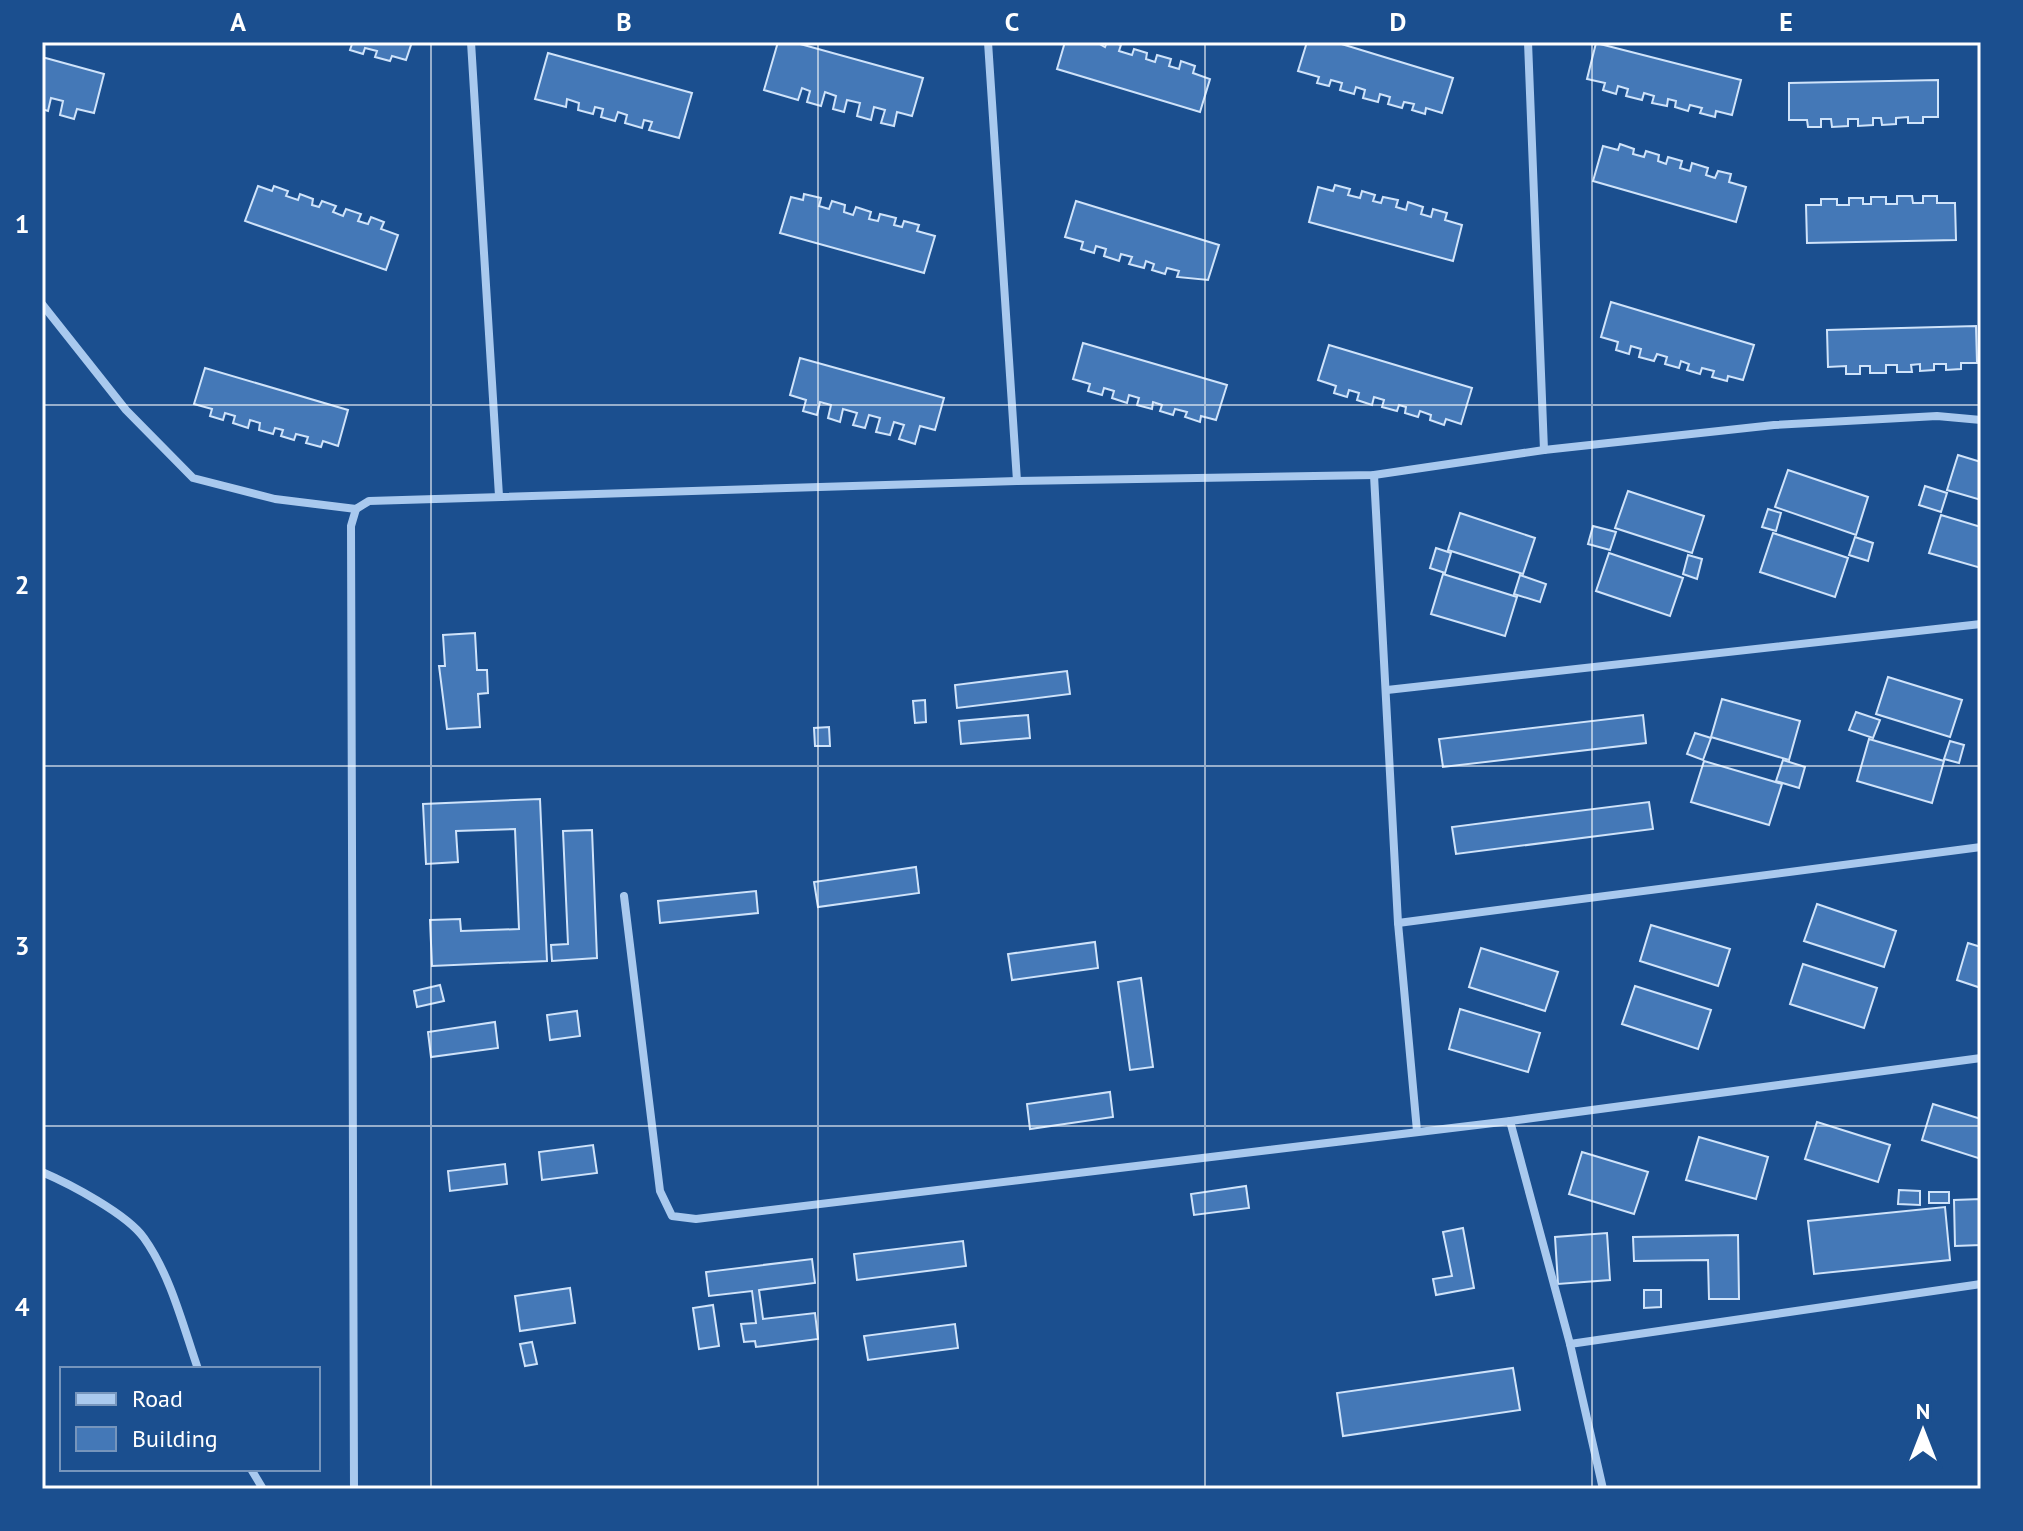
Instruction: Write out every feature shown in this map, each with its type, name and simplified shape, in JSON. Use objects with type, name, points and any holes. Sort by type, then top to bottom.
[{"type":"street","points":[[471,42],[499,496]]},
{"type":"street","points":[[988,42],[1017,481]]},
{"type":"street","points":[[1528,42],[1544,450]]},
{"type":"street","points":[[42,304],[126,410],[193,478],[275,499],[356,509],[369,501],[499,496],[1017,481],[1374,475],[1544,450],[1774,425],[1937,416],[1981,420]]},
{"type":"street","points":[[1374,475],[1398,923],[1417,1131]]},
{"type":"street","points":[[354,1489],[351,526],[356,509]]},
{"type":"street","points":[[1387,690],[1981,624]]},
{"type":"street","points":[[1398,923],[1981,847]]},
{"type":"street","points":[[624,896],[660,1191],[672,1216],[696,1219],[1510,1121],[1981,1058]]},
{"type":"street","points":[[1510,1121],[1570,1344],[1603,1489]]},
{"type":"street","points":[[42,1172],[79,1188],[143,1236],[166,1279],[197,1367]]},
{"type":"street","points":[[1570,1344],[1981,1284]]},
{"type":"street","points":[[252,1471],[263,1489]]},
{"type":"building","points":[[345,42],[412,42],[406,60],[392,56],[390,61],[375,57],[377,51],[365,48],[363,54],[350,50],[352,44]]},
{"type":"building","points":[[778,42],[793,42],[923,78],[912,116],[897,112],[894,126],[881,123],[885,110],[874,107],[871,120],[857,116],[860,103],[847,100],[844,112],[833,109],[836,96],[825,92],[821,106],[807,102],[810,91],[802,88],[798,100],[764,90]]},
{"type":"building","points":[[1065,42],[1096,42],[1105,47],[1107,42],[1112,42],[1121,45],[1119,51],[1132,55],[1134,49],[1147,53],[1146,59],[1155,62],[1157,55],[1171,59],[1169,66],[1179,69],[1181,61],[1195,66],[1193,73],[1210,79],[1200,112],[1057,69]]},
{"type":"building","points":[[1307,42],[1335,42],[1453,78],[1442,113],[1426,108],[1425,114],[1412,110],[1414,104],[1404,102],[1402,108],[1388,104],[1390,97],[1380,94],[1378,102],[1363,98],[1365,90],[1356,87],[1354,94],[1340,90],[1342,83],[1331,80],[1329,86],[1317,83],[1319,77],[1298,71]]},
{"type":"building","points":[[1596,43],[1741,80],[1732,115],[1716,111],[1715,117],[1700,113],[1702,108],[1690,105],[1688,111],[1675,107],[1676,101],[1668,99],[1667,106],[1652,103],[1654,96],[1644,93],[1642,100],[1626,96],[1628,89],[1618,86],[1616,94],[1603,90],[1605,83],[1587,79]]},
{"type":"building","points":[[548,53],[692,93],[679,138],[649,130],[652,122],[644,120],[642,128],[625,123],[627,115],[618,112],[615,121],[601,117],[603,109],[595,107],[593,114],[578,110],[579,103],[567,99],[566,107],[535,99]]},
{"type":"building","points":[[42,57],[104,74],[94,113],[77,109],[74,119],[60,115],[63,101],[51,98],[48,111],[42,109]]},
{"type":"building","points":[[1938,80],[1938,117],[1923,117],[1923,123],[1908,123],[1908,117],[1896,118],[1896,124],[1882,125],[1881,118],[1873,118],[1873,125],[1858,126],[1858,119],[1848,119],[1848,126],[1832,127],[1831,119],[1821,119],[1821,127],[1808,127],[1807,120],[1789,120],[1789,83]]},
{"type":"building","points":[[1620,144],[1634,149],[1633,154],[1644,157],[1646,151],[1659,155],[1658,161],[1666,164],[1668,157],[1682,161],[1680,168],[1690,171],[1692,163],[1708,168],[1706,175],[1715,178],[1718,171],[1731,174],[1729,182],[1746,187],[1736,222],[1593,181],[1603,146],[1618,150]]},
{"type":"building","points":[[1335,185],[1350,189],[1348,195],[1360,198],[1362,191],[1375,195],[1373,201],[1381,203],[1383,197],[1398,200],[1396,207],[1406,210],[1408,202],[1423,207],[1421,214],[1431,217],[1433,209],[1447,213],[1445,220],[1462,225],[1453,261],[1309,222],[1318,187],[1333,191]]},
{"type":"building","points":[[258,186],[272,191],[274,186],[288,191],[286,196],[298,200],[300,194],[313,199],[312,205],[319,207],[322,201],[336,206],[333,212],[343,216],[346,209],[361,214],[358,221],[368,224],[371,217],[384,222],[381,229],[398,235],[386,270],[245,221]]},
{"type":"building","points":[[804,194],[821,198],[819,206],[829,209],[832,201],[845,205],[844,212],[853,215],[856,207],[871,212],[869,219],[878,221],[880,214],[896,218],[894,225],[902,227],[904,221],[919,225],[917,231],[935,236],[924,273],[780,233],[791,197],[803,200]]},
{"type":"building","points":[[1897,196],[1912,196],[1913,203],[1923,203],[1923,196],[1937,196],[1937,203],[1955,203],[1956,240],[1807,243],[1806,205],[1821,205],[1821,199],[1837,199],[1837,205],[1849,205],[1849,198],[1863,198],[1863,204],[1871,204],[1871,197],[1886,197],[1886,204],[1897,204]]},
{"type":"building","points":[[1076,201],[1219,245],[1208,280],[1177,277],[1179,271],[1167,268],[1165,274],[1152,270],[1154,264],[1146,261],[1144,268],[1129,264],[1132,257],[1121,254],[1119,261],[1104,256],[1106,249],[1096,246],[1094,253],[1081,249],[1083,242],[1065,237]]},
{"type":"building","points":[[1611,302],[1754,345],[1743,380],[1728,376],[1727,381],[1712,377],[1714,371],[1702,368],[1700,374],[1687,370],[1689,364],[1681,361],[1679,368],[1665,364],[1667,357],[1657,354],[1654,361],[1639,357],[1641,349],[1631,346],[1629,354],[1616,350],[1618,342],[1601,337]]},
{"type":"building","points":[[1976,326],[1977,363],[1961,363],[1961,369],[1946,370],[1946,364],[1934,364],[1934,370],[1920,371],[1920,364],[1911,365],[1912,372],[1897,372],[1897,365],[1886,365],[1886,373],[1870,373],[1870,366],[1860,366],[1860,374],[1846,374],[1846,366],[1828,367],[1827,330]]},
{"type":"building","points":[[1083,343],[1227,385],[1216,420],[1201,416],[1200,422],[1185,417],[1187,412],[1175,409],[1173,415],[1160,411],[1162,405],[1153,402],[1152,409],[1137,405],[1139,398],[1129,395],[1127,403],[1112,398],[1114,391],[1104,388],[1102,395],[1088,391],[1090,384],[1073,379]]},
{"type":"building","points":[[1329,345],[1472,388],[1461,424],[1446,419],[1444,425],[1430,420],[1431,415],[1420,411],[1418,417],[1405,413],[1406,407],[1399,405],[1397,411],[1382,407],[1384,400],[1374,397],[1372,405],[1357,400],[1359,393],[1349,390],[1347,397],[1334,393],[1336,386],[1318,380]]},
{"type":"building","points":[[800,358],[944,398],[935,430],[920,426],[915,444],[899,439],[904,425],[894,422],[890,435],[876,432],[880,418],[869,415],[865,428],[853,425],[857,413],[843,409],[840,422],[828,418],[831,405],[820,402],[817,415],[803,411],[806,400],[790,395]]},
{"type":"building","points":[[205,368],[348,410],[338,446],[323,441],[321,447],[306,443],[308,437],[296,434],[294,440],[281,436],[283,430],[275,428],[273,434],[259,430],[260,423],[250,420],[248,428],[233,423],[235,416],[225,413],[223,420],[210,416],[212,409],[194,404]]},
{"type":"building","points":[[1958,455],[1981,462],[1981,500],[1947,490]]},
{"type":"building","points":[[1788,470],[1868,497],[1856,535],[1775,507]]},
{"type":"building","points":[[1925,486],[1947,493],[1941,512],[1919,505]]},
{"type":"building","points":[[1628,491],[1704,516],[1692,553],[1615,528]]},
{"type":"building","points":[[1768,509],[1781,513],[1776,531],[1762,527]]},
{"type":"building","points":[[1460,513],[1535,538],[1523,574],[1448,550]]},
{"type":"building","points":[[1941,515],[1981,527],[1981,568],[1929,553]]},
{"type":"building","points":[[1593,526],[1616,532],[1610,550],[1588,544]]},
{"type":"building","points":[[1773,533],[1848,558],[1835,597],[1760,572]]},
{"type":"building","points":[[1855,537],[1873,543],[1868,561],[1849,555]]},
{"type":"building","points":[[1436,548],[1451,553],[1445,573],[1430,568]]},
{"type":"building","points":[[1609,553],[1683,578],[1670,616],[1596,591]]},
{"type":"building","points":[[1688,555],[1702,559],[1697,579],[1683,574]]},
{"type":"building","points":[[1443,574],[1517,597],[1505,636],[1431,614]]},
{"type":"building","points":[[1520,575],[1546,584],[1540,602],[1514,594]]},
{"type":"building","points":[[475,633],[477,670],[487,670],[488,693],[478,694],[480,727],[447,729],[439,666],[445,666],[443,635]]},
{"type":"building","points":[[1067,671],[1070,694],[957,708],[955,685]]},
{"type":"building","points":[[1888,677],[1962,700],[1950,737],[1876,714]]},
{"type":"building","points":[[1722,699],[1800,721],[1789,760],[1711,737]]},
{"type":"building","points":[[925,700],[926,722],[915,723],[913,701]]},
{"type":"building","points":[[1856,712],[1880,720],[1873,738],[1849,730]]},
{"type":"building","points":[[1028,715],[1030,738],[961,744],[959,721]]},
{"type":"building","points":[[1643,715],[1646,743],[1443,767],[1439,739]]},
{"type":"building","points":[[829,727],[830,746],[815,746],[814,728]]},
{"type":"building","points":[[1695,733],[1711,738],[1703,760],[1687,754]]},
{"type":"building","points":[[1869,739],[1944,761],[1932,803],[1857,781]]},
{"type":"building","points":[[1950,741],[1964,745],[1959,763],[1944,759]]},
{"type":"building","points":[[1783,760],[1805,767],[1799,788],[1776,781]]},
{"type":"building","points":[[1704,761],[1782,784],[1769,825],[1691,802]]},
{"type":"building","points":[[540,799],[547,961],[432,966],[430,920],[460,919],[461,931],[519,929],[515,829],[456,831],[458,862],[426,864],[423,804]]},
{"type":"building","points":[[1649,802],[1653,829],[1456,854],[1452,827]]},
{"type":"building","points":[[592,830],[597,958],[552,961],[551,945],[568,944],[563,831]]},
{"type":"building","points":[[916,867],[919,893],[818,907],[814,882]]},
{"type":"building","points":[[756,891],[758,913],[660,923],[658,901]]},
{"type":"building","points":[[1817,904],[1896,931],[1884,967],[1804,941]]},
{"type":"building","points":[[1651,925],[1730,949],[1718,986],[1640,961]]},
{"type":"building","points":[[1095,942],[1098,968],[1012,980],[1008,954]]},
{"type":"building","points":[[1968,943],[1981,947],[1981,988],[1957,980]]},
{"type":"building","points":[[1481,948],[1558,972],[1545,1011],[1469,987]]},
{"type":"building","points":[[1803,964],[1877,988],[1864,1028],[1790,1004]]},
{"type":"building","points":[[1141,978],[1153,1067],[1130,1070],[1118,982]]},
{"type":"building","points":[[440,985],[444,1001],[417,1007],[414,991]]},
{"type":"building","points":[[1635,986],[1711,1010],[1698,1049],[1622,1024]]},
{"type":"building","points":[[1460,1009],[1540,1033],[1528,1072],[1449,1049]]},
{"type":"building","points":[[577,1011],[580,1036],[550,1040],[547,1015]]},
{"type":"building","points":[[495,1022],[498,1048],[431,1057],[428,1032]]},
{"type":"building","points":[[1110,1092],[1113,1117],[1030,1129],[1027,1104]]},
{"type":"building","points":[[1933,1104],[1981,1119],[1981,1159],[1922,1140]]},
{"type":"building","points":[[1817,1122],[1890,1145],[1878,1182],[1805,1159]]},
{"type":"building","points":[[1699,1137],[1768,1157],[1756,1199],[1686,1180]]},
{"type":"building","points":[[593,1145],[597,1173],[542,1180],[539,1152]]},
{"type":"building","points":[[1582,1152],[1648,1172],[1634,1214],[1569,1194]]},
{"type":"building","points":[[505,1164],[507,1184],[450,1191],[448,1171]]},
{"type":"building","points":[[1246,1186],[1249,1208],[1194,1215],[1191,1194]]},
{"type":"building","points":[[1899,1190],[1920,1191],[1920,1205],[1898,1204]]},
{"type":"building","points":[[1929,1192],[1949,1192],[1949,1203],[1929,1203]]},
{"type":"building","points":[[1981,1199],[1981,1245],[1955,1246],[1954,1200]]},
{"type":"building","points":[[1945,1207],[1950,1260],[1814,1274],[1808,1221]]},
{"type":"building","points":[[1463,1228],[1474,1288],[1436,1295],[1433,1279],[1452,1276],[1443,1232]]},
{"type":"building","points":[[1607,1233],[1610,1280],[1558,1284],[1555,1237]]},
{"type":"building","points":[[1738,1235],[1739,1299],[1709,1299],[1708,1260],[1634,1261],[1633,1237]]},
{"type":"building","points":[[963,1241],[966,1266],[857,1280],[854,1254]]},
{"type":"building","points":[[812,1259],[815,1283],[759,1290],[763,1319],[815,1313],[818,1339],[756,1347],[755,1341],[744,1342],[741,1324],[756,1323],[752,1291],[709,1296],[706,1272]]},
{"type":"building","points":[[570,1288],[575,1323],[520,1331],[515,1296]]},
{"type":"building","points":[[1644,1290],[1661,1290],[1661,1307],[1644,1308]]},
{"type":"building","points":[[713,1305],[719,1346],[699,1349],[693,1308]]},
{"type":"building","points":[[955,1324],[958,1348],[868,1360],[864,1336]]},
{"type":"building","points":[[532,1342],[537,1364],[525,1366],[520,1344]]},
{"type":"building","points":[[1513,1368],[1520,1410],[1343,1436],[1337,1393]]}]
